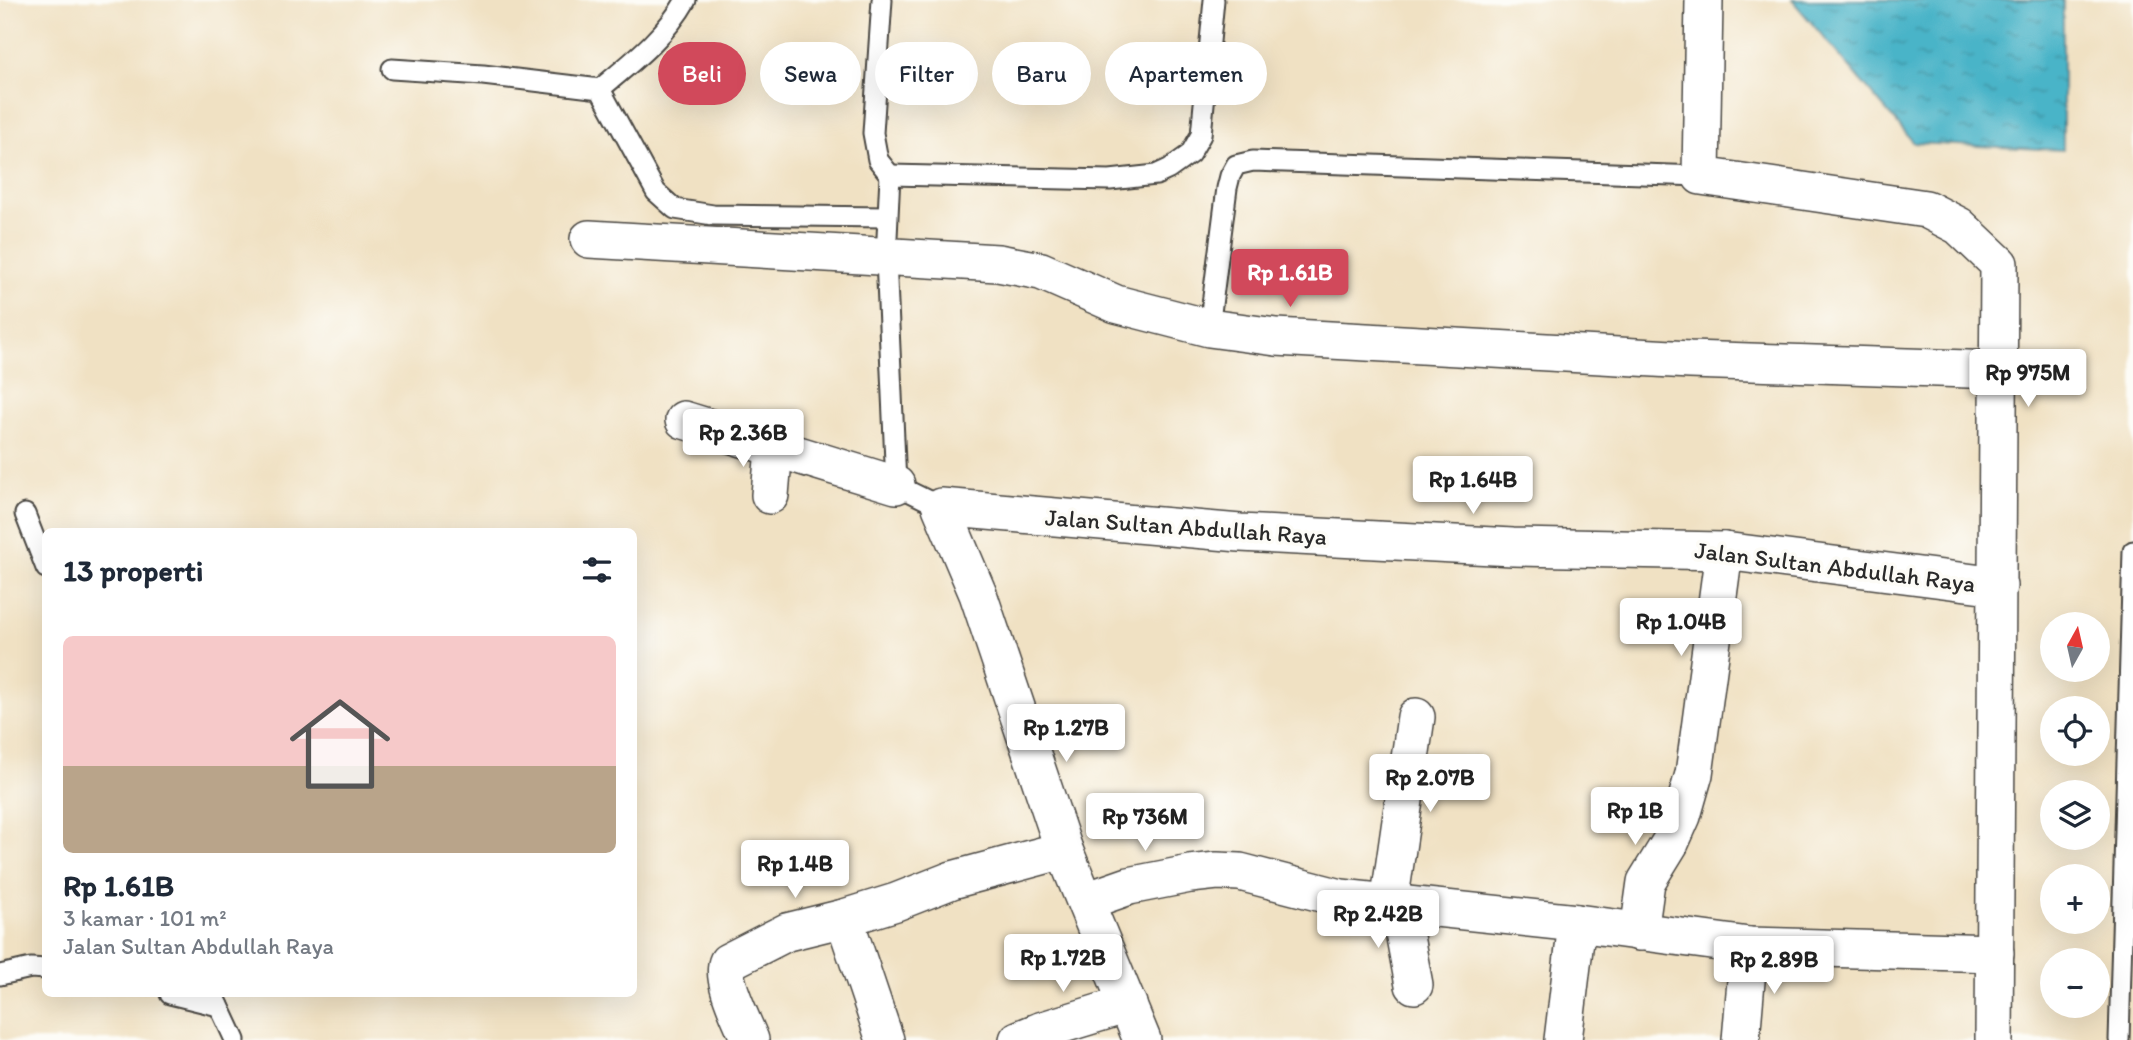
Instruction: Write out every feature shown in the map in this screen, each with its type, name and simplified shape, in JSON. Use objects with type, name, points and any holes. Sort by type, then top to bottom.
[{"type":"street","points":[[1704,0],[1701,176],[1926,209],[1959,226],[1999,264],[1994,1040]]},
{"type":"street","points":[[589,239],[998,263],[1041,271],[1116,304],[1209,328],[1276,337],[1663,359],[1999,370]]},
{"type":"street","points":[[684,420],[896,485]]},
{"type":"street","points":[[770,495],[774,448]]},
{"type":"street","points":[[941,507],[978,594],[1064,850],[1142,1040]]},
{"type":"street","name":"Jalan Sultan Abdullah Raya","points":[[941,507],[1240,533],[1513,547],[1724,551],[1998,586]]},
{"type":"street","points":[[1639,932],[1646,882],[1670,843],[1682,816],[1694,774],[1724,551]]},
{"type":"street","points":[[1414,985],[1394,904],[1416,717]]},
{"type":"street","points":[[750,1040],[727,980],[725,968],[728,962],[787,932],[896,902],[952,880],[1064,850]]},
{"type":"street","points":[[1086,901],[1129,886],[1190,874],[1240,872],[1341,898],[1577,923],[1749,946],[1995,953]]},
{"type":"street","points":[[844,918],[885,1040]]},
{"type":"street","points":[[1563,1040],[1577,923]]},
{"type":"street","points":[[1741,1040],[1749,946]]},
{"type":"street","points":[[1018,1040],[1128,1004]]},
{"type":"lane","points":[[392,69],[483,75],[600,89],[643,53],[675,19],[686,0]]},
{"type":"lane","points":[[883,0],[873,133],[878,160],[890,174],[886,258],[896,485],[941,507]]},
{"type":"lane","points":[[890,174],[1110,180],[1156,174],[1169,169],[1190,154],[1201,135],[1214,0]]},
{"type":"lane","points":[[600,89],[656,192],[675,209],[713,215],[887,217]]},
{"type":"lane","points":[[1209,328],[1227,188],[1236,165],[1253,161],[1701,176]]},
{"type":"lane","points":[[25,514],[42,558]]},
{"type":"lane","points":[[2119,1040],[2133,551]]},
{"type":"lane","points":[[0,975],[31,968],[42,969]]},
{"type":"lane","points":[[193,997],[216,1000],[235,1040]]},
{"type":"water","points":[[1792,0],[2063,0],[2063,150],[1914,143]]}]
